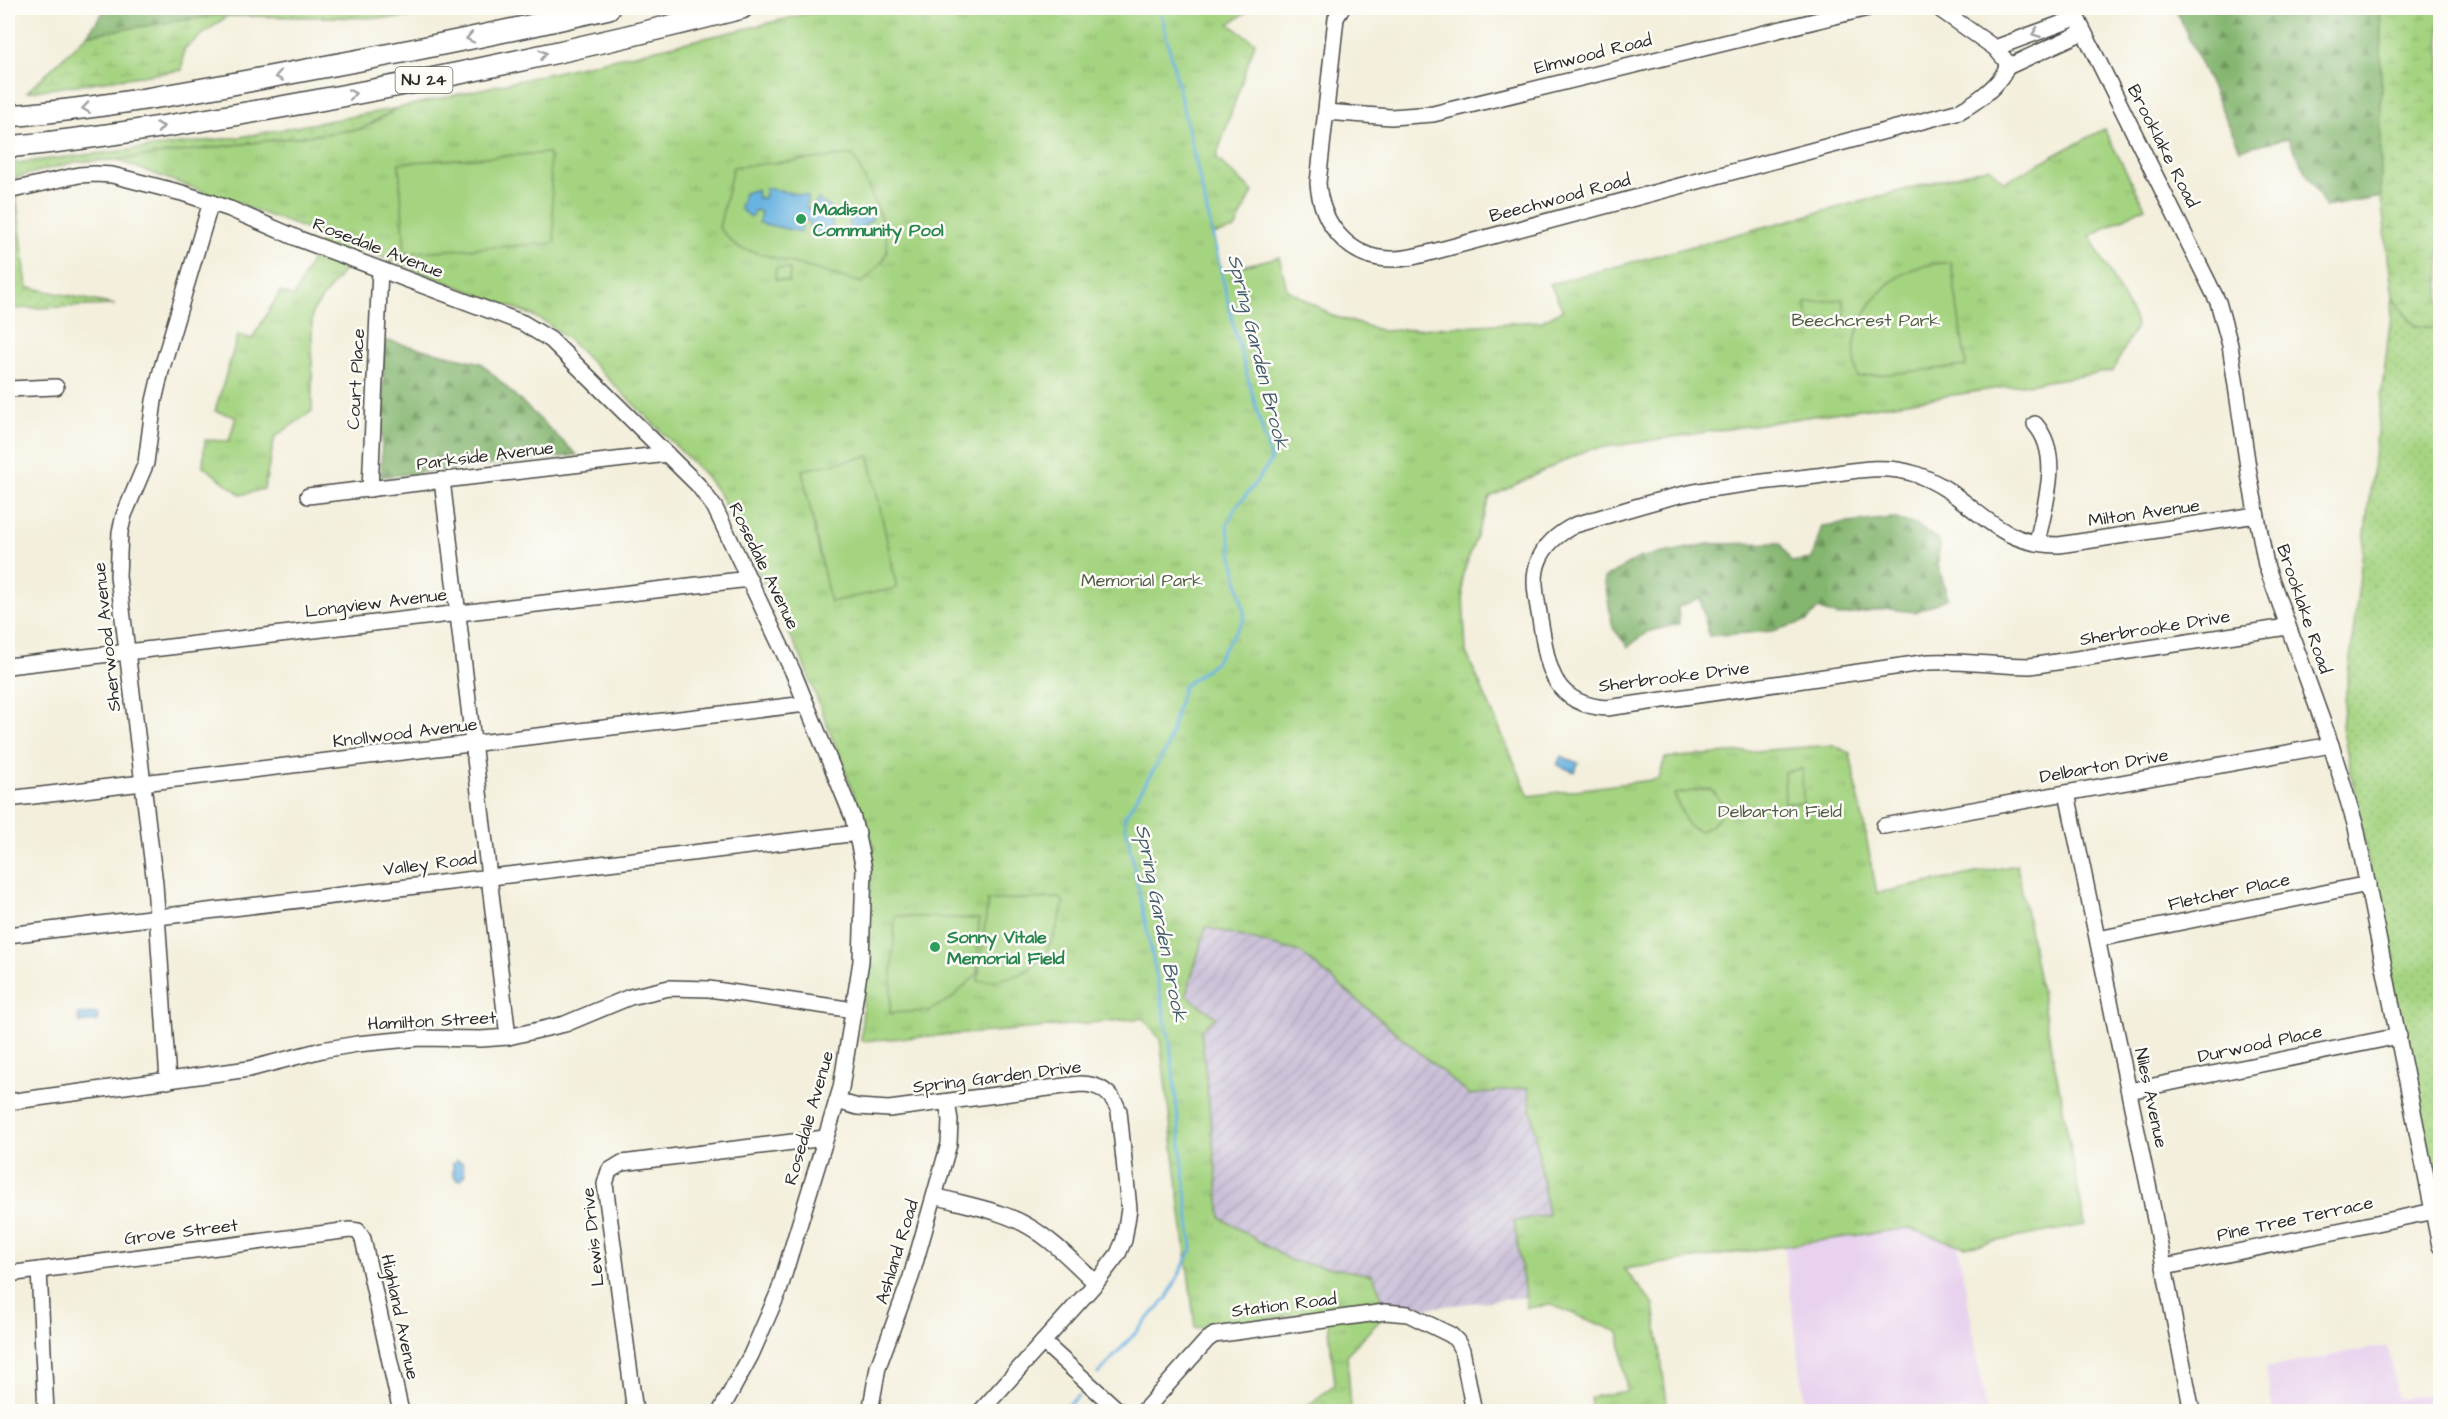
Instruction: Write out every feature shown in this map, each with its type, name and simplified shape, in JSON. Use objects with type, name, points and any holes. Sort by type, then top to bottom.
[{"type":"highway","name":"NJ 24","points":[[8,116],[98,106],[223,86],[462,40],[609,8]]},
{"type":"highway","name":"NJ 24","points":[[8,147],[102,136],[354,94],[491,66],[742,8]]},
{"type":"street","name":"Beechwood Road","points":[[1342,8],[1336,18],[1318,183],[1319,196],[1327,221],[1342,240],[1375,258],[1401,259],[1960,111],[1981,98],[1998,81],[2007,67],[2077,19]]},
{"type":"street","name":"Elmwood Road","points":[[1326,112],[1391,117],[1433,114],[1868,8]]},
{"type":"street","points":[[1938,8],[1995,48],[2004,57],[2007,67]]},
{"type":"street","points":[[1995,48],[2077,19]]},
{"type":"street","name":"Brooklake Road","points":[[2077,19],[2218,302],[2230,345],[2266,565],[2331,745],[2348,799],[2368,884],[2440,1246]]},
{"type":"street","name":"Rosedale Avenue","points":[[8,191],[79,175],[112,175],[211,202],[537,330],[551,340],[667,454],[698,485],[715,508],[806,704],[858,832],[864,869],[863,938],[846,1064],[837,1101],[779,1291],[759,1338],[720,1412]]},
{"type":"street","name":"Sherwood Avenue","points":[[168,1081],[158,915],[118,576],[120,532],[124,515],[146,463],[154,401],[161,371],[211,202]]},
{"type":"street","name":"Court Place","points":[[370,489],[380,270]]},
{"type":"street","points":[[8,389],[56,387]]},
{"type":"street","points":[[2035,424],[2046,441],[2050,467],[2037,543]]},
{"type":"street","name":"Parkside Avenue","points":[[308,496],[667,454]]},
{"type":"street","name":"Sherbrooke Drive","points":[[2037,543],[2013,537],[2001,531],[1952,492],[1928,478],[1904,471],[1878,468],[1691,492],[1575,525],[1545,548],[1535,573],[1534,586],[1547,660],[1556,682],[1573,699],[1593,708],[1929,663],[1955,661],[2030,666],[2287,627]]},
{"type":"street","points":[[442,480],[508,1037]]},
{"type":"street","name":"Milton Avenue","points":[[2037,543],[2059,545],[2256,515]]},
{"type":"street","name":"Longview Avenue","points":[[8,666],[749,579]]},
{"type":"street","name":"Knollwood Avenue","points":[[8,800],[806,704]]},
{"type":"street","name":"Delbarton Drive","points":[[1884,826],[2331,745]]},
{"type":"street","name":"Niles Avenue","points":[[2067,793],[2165,1267],[2192,1412]]},
{"type":"street","name":"Valley Road","points":[[8,935],[158,915],[858,832]]},
{"type":"street","name":"Fletcher Place","points":[[2098,939],[2368,884]]},
{"type":"street","name":"Hamilton Street","points":[[8,1102],[249,1069],[322,1050],[388,1040],[508,1037],[565,1024],[630,997],[669,988],[710,989],[854,1010]]},
{"type":"street","name":"Durwood Place","points":[[2129,1091],[2399,1035]]},
{"type":"street","name":"Spring Garden Drive","points":[[837,1101],[858,1107],[889,1109],[1080,1084],[1096,1086],[1111,1096],[1119,1111],[1128,1217],[1124,1240],[1118,1254],[1096,1283],[980,1412]]},
{"type":"street","name":"Ashland Road","points":[[870,1412],[873,1384],[897,1319],[951,1133],[947,1102]]},
{"type":"street","name":"Lewis Drive","points":[[635,1412],[605,1184],[609,1171],[622,1163],[825,1138]]},
{"type":"street","points":[[934,1196],[1027,1225],[1096,1283]]},
{"type":"street","name":"Pine Tree Terrace","points":[[2165,1267],[2434,1210]]},
{"type":"street","name":"Grove Street","points":[[8,1274],[350,1230],[359,1232]]},
{"type":"street","name":"Highland Avenue","points":[[359,1232],[363,1239],[401,1412]]},
{"type":"street","points":[[39,1270],[46,1412]]},
{"type":"street","name":"Station Road","points":[[1143,1412],[1207,1340],[1223,1332],[1385,1312],[1408,1314],[1451,1335],[1461,1347],[1474,1412]]},
{"type":"street","points":[[1043,1342],[1120,1412]]},
{"type":"shaded area","points":[[1205,926],[1300,952],[1470,1095],[1528,1086],[1548,1215],[1514,1221],[1526,1297],[1388,1312],[1372,1275],[1291,1261],[1221,1218],[1201,1029],[1186,996]]},
{"type":"shaded area","points":[[1908,1228],[1958,1245],[1987,1411],[1806,1411],[1784,1246]]},
{"type":"shaded area","points":[[2388,1345],[2398,1399],[2440,1392],[2440,1411],[2273,1411],[2266,1368]]},
{"type":"green space","points":[[106,8],[265,8],[87,35]]},
{"type":"green space","points":[[265,8],[446,8],[401,18],[227,16],[184,49],[182,70],[27,92],[87,35]]},
{"type":"green space","points":[[467,8],[514,8],[475,15]]},
{"type":"green space","name":"Memorial Park","points":[[828,8],[1253,8],[1229,24],[1255,42],[1216,158],[1253,192],[1235,229],[1213,235],[1221,271],[1279,257],[1287,289],[1333,316],[1383,331],[1542,321],[1563,310],[1550,284],[1990,167],[2004,182],[2104,129],[2145,207],[2090,236],[2137,324],[2113,371],[1587,450],[1490,497],[1462,577],[1466,652],[1529,796],[1659,779],[1665,758],[1833,745],[1850,753],[1877,893],[2017,865],[2085,1225],[1965,1247],[1908,1228],[1624,1269],[1654,1305],[1668,1411],[1592,1411],[1590,1397],[1627,1391],[1619,1332],[1551,1305],[1527,1308],[1514,1221],[1548,1215],[1528,1087],[1470,1095],[1300,952],[1206,927],[1186,995],[1216,1017],[1201,1030],[1221,1218],[1291,1261],[1373,1275],[1388,1312],[1347,1354],[1351,1409],[1354,1411],[1301,1411],[1335,1384],[1327,1312],[1195,1328],[1160,1039],[1143,1018],[861,1041],[871,869],[868,850],[875,849],[801,657],[719,494],[704,474],[570,341],[532,315],[360,249],[312,312],[312,411],[275,437],[264,489],[241,495],[203,466],[205,440],[229,441],[236,417],[215,411],[238,335],[252,339],[280,292],[294,297],[323,235],[116,160],[362,129],[398,108]]},
{"type":"green space","points":[[2175,8],[2381,8],[2381,197],[2325,207],[2288,138],[2240,149]]},
{"type":"green space","points":[[2381,8],[2440,8],[2440,329],[2414,325],[2393,298],[2381,197]]},
{"type":"green space","points":[[398,108],[362,129],[116,160],[75,162],[14,178],[27,287],[115,305],[8,309],[8,164],[240,137]]},
{"type":"green space","points":[[549,153],[555,243],[405,253],[399,163]]},
{"type":"green space","name":"Madison Community Pool","points":[[853,155],[876,205],[887,246],[884,259],[862,283],[737,247],[719,228],[733,167]]},
{"type":"green space","name":"Beechcrest Park","points":[[1951,262],[1966,366],[1857,377],[1855,341],[1864,316],[1879,294],[1888,284],[1911,270],[1926,265]]},
{"type":"green space","points":[[776,268],[790,269],[789,282],[775,279]]},
{"type":"green space","points":[[2393,298],[2414,325],[2440,329],[2440,1232],[2342,726]]},
{"type":"green space","points":[[1843,299],[1845,318],[1808,322],[1806,303]]},
{"type":"green space","points":[[384,340],[481,363],[577,455],[381,477]]},
{"type":"green space","points":[[869,456],[897,588],[830,602],[802,470]]},
{"type":"green space","points":[[1892,518],[1916,525],[1939,540],[1938,565],[1948,598],[1915,612],[1888,609],[1837,616],[1818,609],[1807,621],[1772,631],[1709,636],[1700,598],[1678,607],[1679,624],[1647,632],[1628,647],[1613,628],[1604,578],[1639,558],[1708,544],[1780,543],[1791,562],[1812,559],[1822,526]]},
{"type":"green space","points":[[1802,769],[1803,803],[1785,803],[1784,772]]},
{"type":"green space","points":[[1712,790],[1722,803],[1721,809],[1716,822],[1699,831],[1688,826],[1674,794]]},
{"type":"green space","points":[[1060,898],[1064,903],[1059,922],[1046,951],[1038,962],[1015,976],[978,981],[988,900]]},
{"type":"green space","name":"Sonny Vitale Memorial Field","points":[[895,916],[979,919],[977,974],[951,999],[928,1011],[890,1013]]},
{"type":"water","points":[[766,188],[808,196],[806,208],[812,209],[818,199],[836,212],[832,221],[833,230],[811,236],[809,221],[803,221],[801,232],[759,223],[761,212],[755,210],[751,217],[740,209],[744,193],[757,189],[758,198],[764,198]]},
{"type":"water","points":[[867,208],[874,213],[872,220],[864,225],[859,236],[851,236],[848,230],[852,213]]},
{"type":"water","points":[[1561,756],[1578,763],[1575,772],[1557,765]]},
{"type":"water","points":[[97,1013],[98,1021],[79,1023],[78,1014]]},
{"type":"water","points":[[457,1160],[462,1162],[465,1174],[461,1180],[456,1179],[453,1175],[453,1163]]},
{"type":"waterway","name":"Spring Garden Brook","points":[[1098,1374],[1167,1298],[1192,1249],[1170,1043],[1124,818],[1167,748],[1183,687],[1215,662],[1245,618],[1227,526],[1235,508],[1271,461],[1235,332],[1160,8]]},
{"type":"waterway","name":"Spring Garden Brook","points":[[1061,1412],[1078,1396]]},
{"type":"place","name":"Madison Community Pool","points":[[801,219]]},
{"type":"place","name":"Sonny Vitale Memorial Field","points":[[935,947]]},
{"type":"park label","name":"Delbarton Field","points":[[1780,811]]}]
